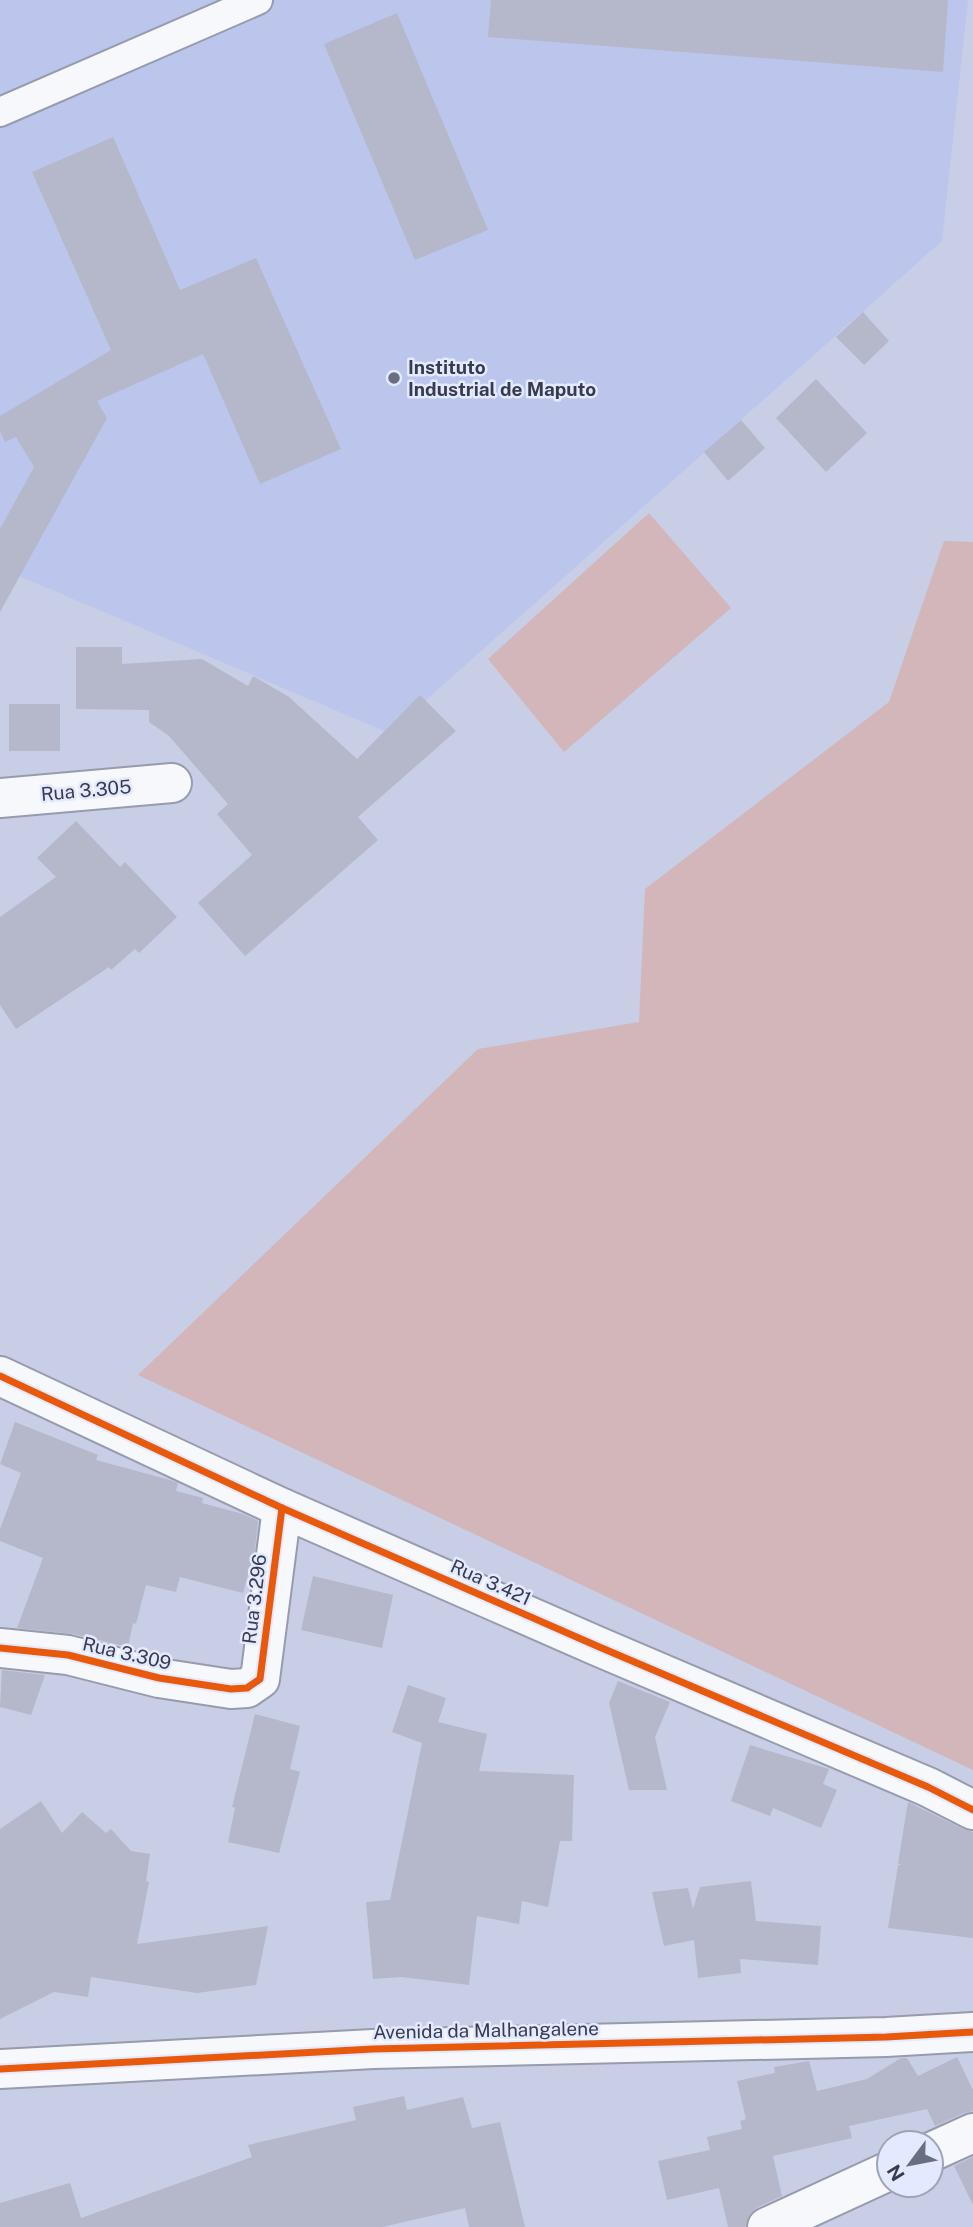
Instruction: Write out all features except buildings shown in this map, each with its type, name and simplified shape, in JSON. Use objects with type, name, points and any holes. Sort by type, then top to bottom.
[{"type":"street","name":"Rua 3.305","points":[[0,797],[172,783]]},
{"type":"street","name":"Rua 3.421","points":[[0,1376],[282,1508],[928,1787],[973,1810]]},
{"type":"street","name":"Rua 3.296","points":[[247,1688],[260,1679],[282,1508]]},
{"type":"street","name":"Rua 3.309","points":[[0,1648],[68,1655],[159,1678],[231,1689],[247,1688]]},
{"type":"street","name":"Avenida da Malhangalene","points":[[0,2068],[373,2049],[886,2037],[973,2032]]},
{"type":"street","points":[[945,2146],[973,2133]]},
{"type":"street","points":[[767,2227],[875,2177]]},
{"type":"lane","points":[[0,112],[258,0]]},
{"type":"shaded area","name":"Instituto Industrial de Maputo","points":[[0,0],[968,0],[942,241],[389,733],[0,568]]},
{"type":"shaded area","points":[[649,513],[731,608],[564,752],[488,659]]},
{"type":"shaded area","points":[[944,541],[973,542],[973,1770],[138,1375],[478,1049],[639,1022],[645,889],[889,702]]},
{"type":"cycle path","points":[[0,1376],[282,1508],[928,1787],[973,1810]]},
{"type":"cycle path","points":[[0,1648],[68,1655],[159,1678],[231,1689],[247,1688],[260,1679],[282,1508]]},
{"type":"cycle path","points":[[0,2069],[373,2049],[886,2037],[973,2032]]},
{"type":"place","name":"Instituto Industrial de Maputo","points":[[394,378]]}]
